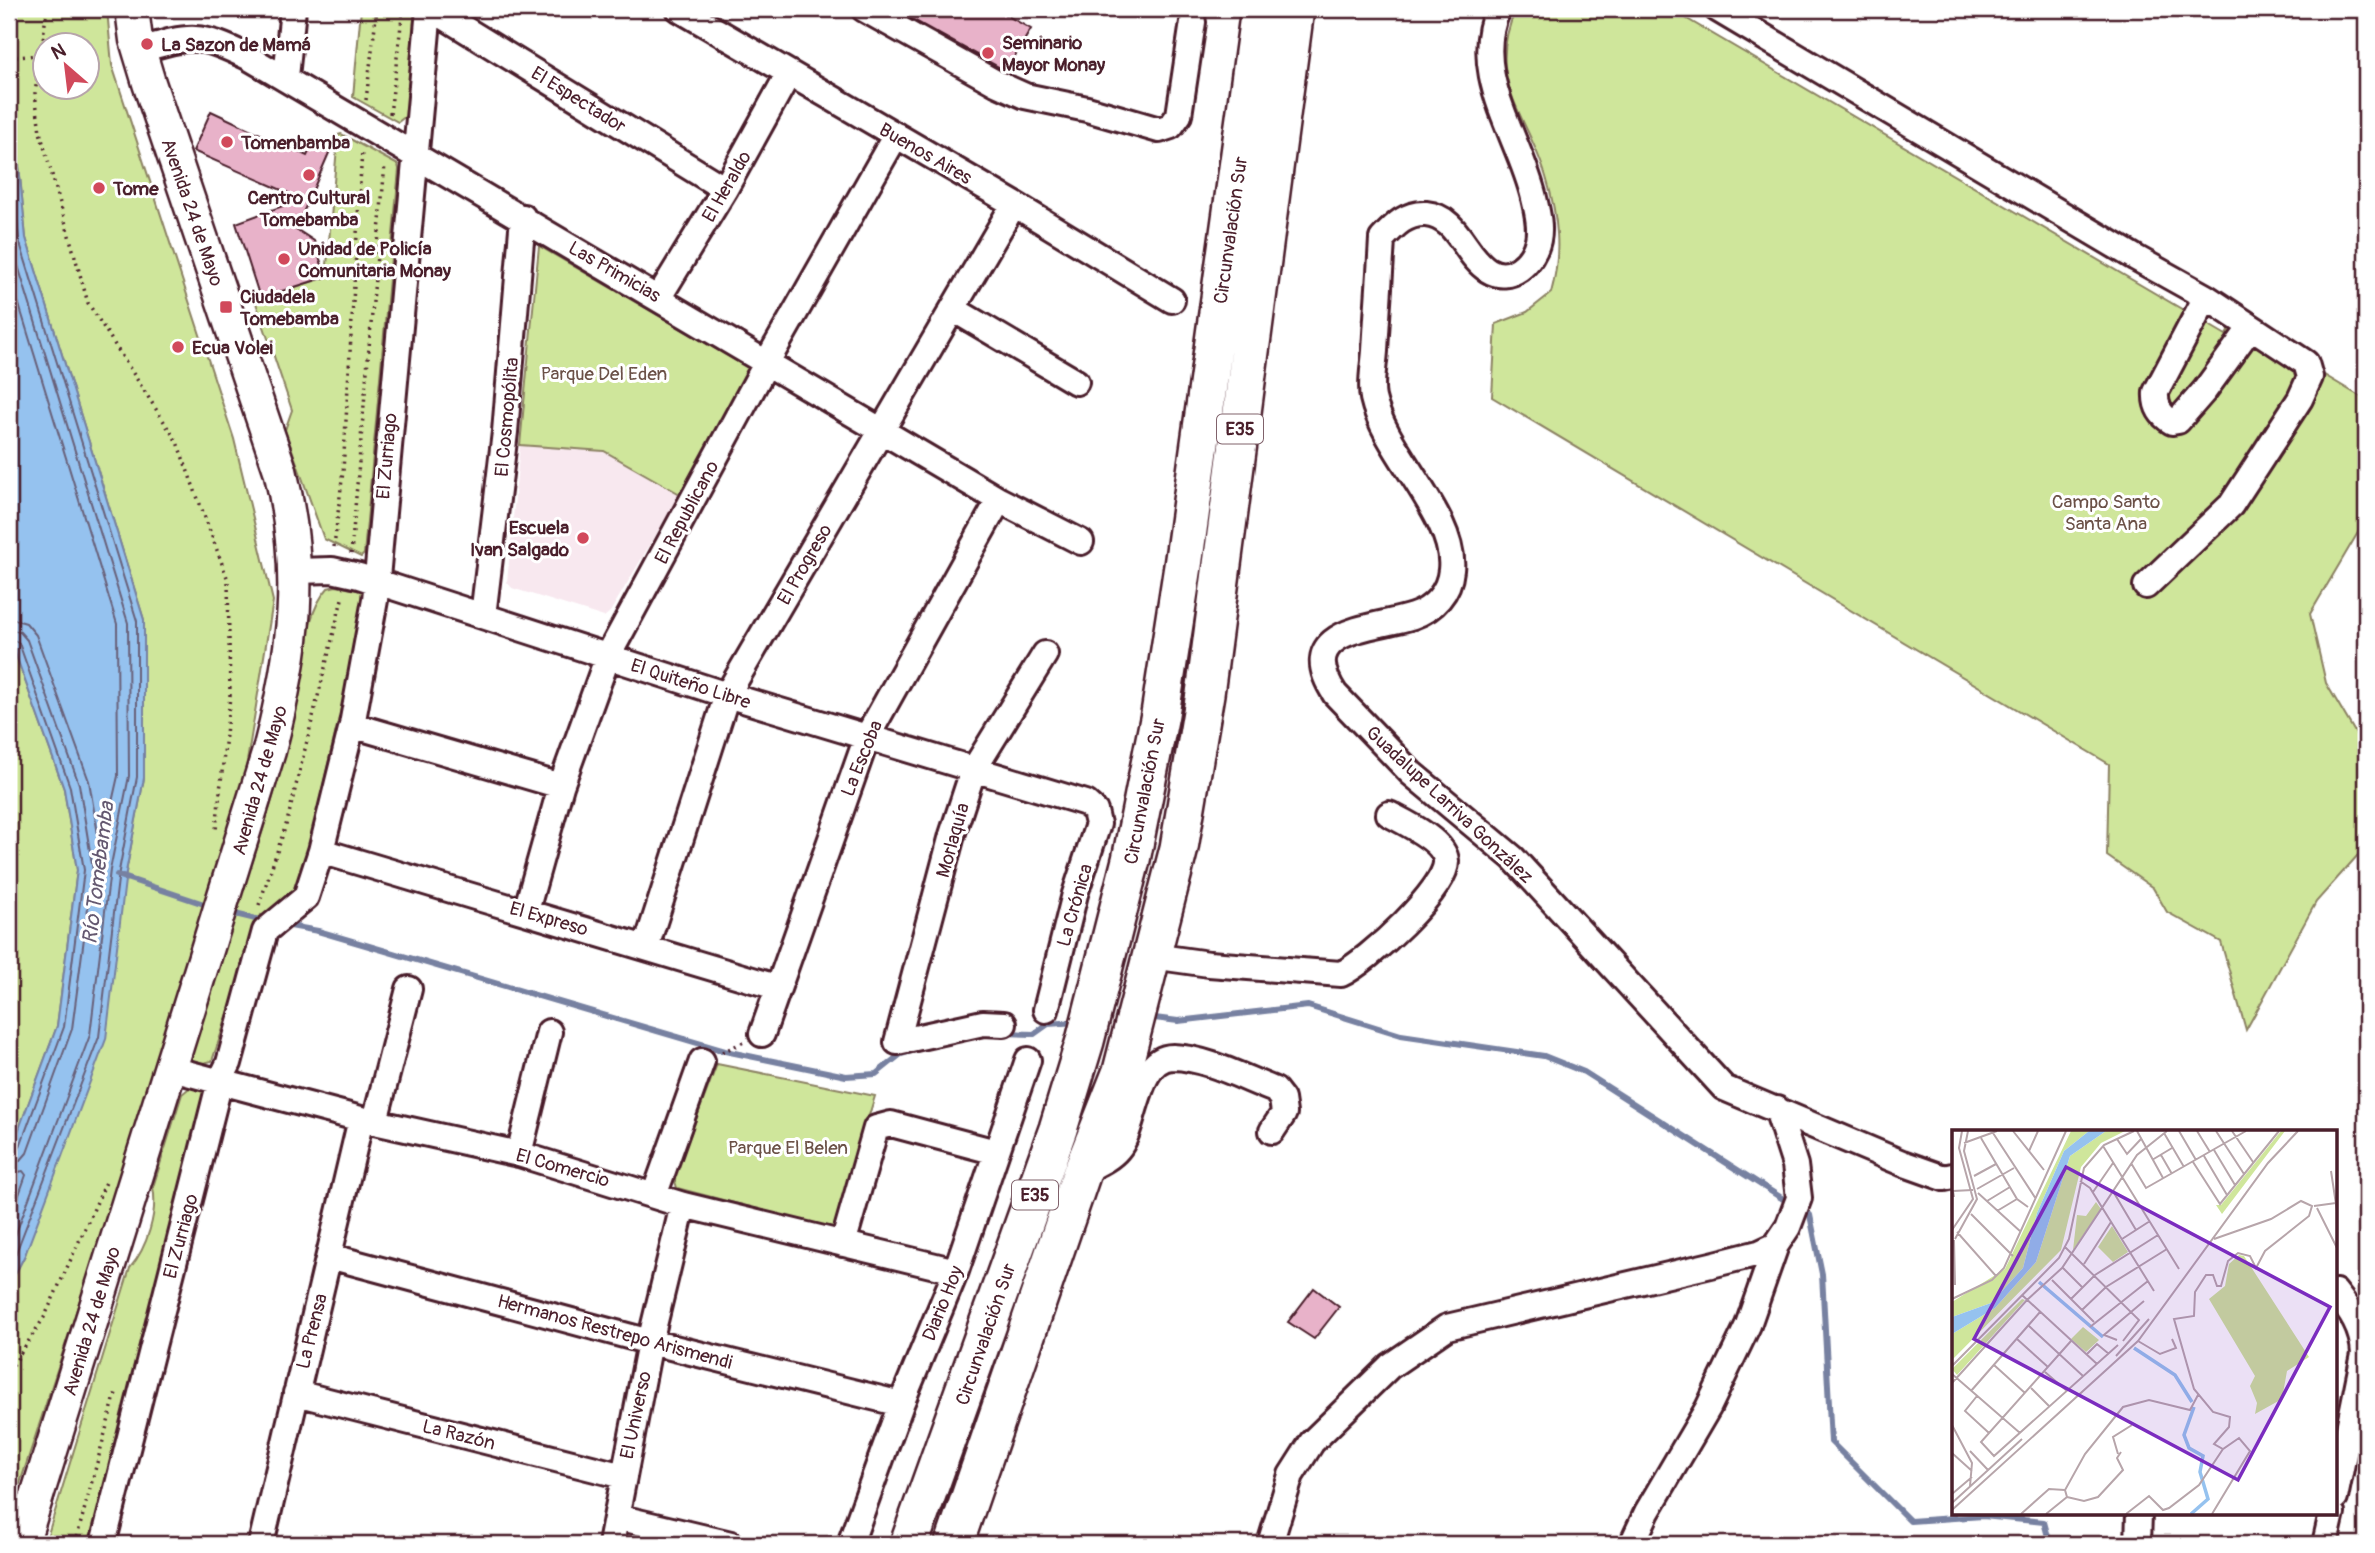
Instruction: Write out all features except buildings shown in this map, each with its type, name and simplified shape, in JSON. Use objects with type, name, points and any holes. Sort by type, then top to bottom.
[{"type":"highway","name":"Circunvalación Sur","points":[[909,1544],[1058,1129],[1084,1041],[1136,837],[1160,714],[1179,593],[1260,9]]},
{"type":"highway","name":"Circunvalación Sur","points":[[954,1544],[1082,1172],[1122,1071],[1179,848],[1205,694],[1296,9]]},
{"type":"main road","name":"Avenida 24 de Mayo","points":[[22,1544],[269,751],[289,668],[295,620],[296,571],[288,502],[281,470],[140,51],[132,9]]},
{"type":"street","points":[[286,76],[293,9]]},
{"type":"street","name":"El Zurriago","points":[[103,1544],[220,1081],[229,1063],[261,923],[306,897],[321,851],[352,725],[376,582],[431,9]]},
{"type":"street","name":"El Espectador","points":[[431,9],[725,189]]},
{"type":"street","name":"Buenos Aires","points":[[679,9],[1014,204],[1172,300]]},
{"type":"street","points":[[864,9],[996,83],[1025,96],[1087,109],[1159,130],[1171,126],[1179,115],[1193,22]]},
{"type":"street","name":"Guadalupe Larriva González","points":[[1498,9],[1492,21],[1490,58],[1495,89],[1511,140],[1532,191],[1538,216],[1538,239],[1531,258],[1516,272],[1501,276],[1486,269],[1446,221],[1432,215],[1415,214],[1397,223],[1382,239],[1372,396],[1380,423],[1448,540],[1451,571],[1445,591],[1430,608],[1412,616],[1356,628],[1333,642],[1323,664],[1326,680],[1335,694],[1411,773],[1513,859],[1724,1088],[1777,1110]]},
{"type":"street","points":[[1717,9],[2206,297],[2306,363],[2310,377],[2300,399],[2231,505],[2146,586]]},
{"type":"street","name":"Las Primicias","points":[[140,51],[186,37],[204,37],[286,76],[999,500],[1081,542]]},
{"type":"street","name":"El Heraldo","points":[[659,297],[725,189],[789,73]]},
{"type":"street","name":"El Republicano","points":[[526,911],[561,786],[608,656],[767,362],[896,135]]},
{"type":"street","name":"El Progreso","points":[[646,947],[727,695],[1014,204]]},
{"type":"street","name":"El Cosmopólita","points":[[483,616],[505,432],[523,217]]},
{"type":"street","points":[[2206,297],[2156,392],[2155,403],[2164,418],[2172,422],[2178,421],[2205,390],[2251,327]]},
{"type":"street","points":[[953,309],[1076,382]]},
{"type":"street","name":"La Escoba","points":[[762,1034],[776,987],[867,737],[999,500]]},
{"type":"street","name":"El Quiteño Libre","points":[[296,571],[340,571],[727,695],[1086,803],[1095,811],[1098,824]]},
{"type":"street","name":"Morlaquía","points":[[1004,1024],[983,1023],[897,1042],[952,835],[973,771],[1045,654]]},
{"type":"street","points":[[352,725],[561,786]]},
{"type":"street","points":[[1152,956],[1209,964],[1341,974],[1359,966],[1395,932],[1441,880],[1446,861],[1441,849],[1420,831],[1389,814]]},
{"type":"street","points":[[1098,824],[1136,837]]},
{"type":"street","name":"La Crónica","points":[[1046,1010],[1075,894],[1098,824]]},
{"type":"street","name":"El Expreso","points":[[321,851],[776,987]]},
{"type":"street","name":"La Prensa","points":[[261,1544],[329,1256],[409,989]]},
{"type":"street","points":[[519,1154],[549,1032]]},
{"type":"street","points":[[1082,1172],[1108,1158],[1120,1147],[1150,1071],[1160,1060],[1171,1057],[1196,1060],[1275,1090],[1282,1099],[1284,1113],[1272,1131]]},
{"type":"street","name":"Diario Hoy","points":[[850,1544],[901,1404],[956,1271],[1028,1060]]},
{"type":"street","points":[[655,1194],[702,1061]]},
{"type":"street","name":"El Comercio","points":[[169,1068],[368,1120],[519,1154],[655,1194],[683,1205],[956,1271]]},
{"type":"street","points":[[1777,1110],[1902,1163],[1944,1178],[1952,1175]]},
{"type":"street","points":[[1632,1544],[1647,1512],[1708,1408],[1748,1325],[1776,1245],[1788,1227],[1799,1198],[1795,1165],[1777,1110]]},
{"type":"street","points":[[843,1244],[876,1128],[891,1124],[996,1152]]},
{"type":"street","name":"El Universo","points":[[611,1544],[650,1342],[683,1205]]},
{"type":"street","points":[[1270,1544],[1291,1475],[1312,1442],[1391,1366],[1447,1327],[1759,1253],[1776,1245]]},
{"type":"street","name":"Hermanos Restrepo Arismendi","points":[[329,1256],[650,1342],[901,1404]]},
{"type":"street","points":[[2336,1294],[2350,1311],[2363,1336],[2364,1354],[2336,1493]]},
{"type":"street","name":"La Razón","points":[[296,1393],[623,1476]]},
{"type":"street","points":[[2138,1514],[2138,1544]]},
{"type":"street","points":[[2325,1544],[2332,1514]]},
{"type":"street","points":[[618,1517],[731,1544]]},
{"type":"path","points":[[42,32],[47,9]]},
{"type":"path","points":[[340,571],[343,471],[363,123],[377,9]]},
{"type":"path","points":[[261,923],[287,822],[340,571],[361,456],[387,137],[403,9]]},
{"type":"path","points":[[9,58],[32,56]]},
{"type":"path","points":[[36,102],[40,132],[88,303],[177,442],[228,580],[230,696],[222,770]]},
{"type":"path","points":[[702,1061],[762,1034]]},
{"type":"path","points":[[9,1371],[45,1316],[110,1173]]},
{"type":"shaded area","name":"Escuela Ivan Salgado","points":[[520,445],[604,451],[680,494],[610,612],[604,617],[512,588],[507,582]]},
{"type":"green space","points":[[9,9],[107,9],[112,65],[234,439],[273,601],[245,774],[227,840],[193,954],[9,1517],[9,1286],[25,1255],[126,872],[144,778],[144,620],[26,238],[9,64]]},
{"type":"green space","points":[[361,9],[415,9],[406,116],[398,122],[353,97]]},
{"type":"green space","name":"Campo Santo Santa Ana","points":[[1516,9],[1670,9],[2226,335],[2234,321],[2366,400],[2366,519],[2310,614],[2326,683],[2366,751],[2366,846],[2316,902],[2246,1030],[2221,942],[2167,912],[2153,888],[2107,856],[2109,764],[1492,397],[1496,324],[1527,312],[1551,293],[1557,263],[1556,220],[1546,177],[1506,76],[1507,34]]},
{"type":"green space","points":[[341,134],[398,165],[399,169],[364,554],[361,557],[324,539],[285,430],[292,410],[255,300],[326,277],[338,135]]},
{"type":"green space","name":"Parque Del Eden","points":[[539,246],[752,370],[680,494],[604,451],[520,445]]},
{"type":"green space","points":[[336,586],[363,591],[364,611],[291,922],[261,915],[212,1061],[199,1064],[189,1057],[188,1036],[266,822],[290,734],[310,623],[320,598],[328,588]]},
{"type":"green space","points":[[9,636],[64,789],[77,870],[57,1026],[9,1156]]},
{"type":"green space","name":"Parque El Belen","points":[[717,1064],[875,1096],[834,1229],[677,1188],[674,1178]]},
{"type":"green space","points":[[194,1084],[208,1088],[91,1544],[45,1544],[130,1268],[150,1230],[154,1208],[153,1187],[182,1094]]},
{"type":"water","name":"Río Tomebamba","points":[[9,64],[26,238],[144,620],[144,778],[126,872],[106,1039],[25,1255],[9,1286],[9,1156],[57,1026],[77,870],[64,789],[9,636]]},
{"type":"waterway","name":"Río Tomebamba","points":[[117,875],[210,906]]},
{"type":"waterway","points":[[227,912],[264,921]]},
{"type":"waterway","points":[[285,925],[318,931],[725,1051],[846,1076],[876,1074],[901,1054],[918,1049]]},
{"type":"waterway","points":[[1147,1017],[1178,1021],[1308,1006],[1401,1035],[1544,1056],[1584,1072],[1791,1204]]},
{"type":"waterway","points":[[1004,1033],[1034,1034],[1048,1024],[1077,1022]]},
{"type":"waterway","points":[[1800,1209],[1810,1215],[1822,1274],[1831,1442],[1910,1521],[1983,1516],[2044,1522],[2050,1544]]},
{"type":"place","name":"La Sazon de Mamá","points":[[147,44]]},
{"type":"place","name":"Seminario Mayor Monay","points":[[988,53]]},
{"type":"place","name":"Tomenbamba","points":[[227,142]]},
{"type":"place","name":"Centro Cultural Tomebamba","points":[[309,175]]},
{"type":"place","name":"Tome","points":[[99,188]]},
{"type":"place","name":"Unidad de Policía Comunitaria Monay","points":[[284,259]]},
{"type":"place","name":"Ciudadela Tomebamba","points":[[226,307]]},
{"type":"place","name":"Ecua Volei","points":[[178,347]]},
{"type":"place","name":"Escuela Ivan Salgado","points":[[583,538]]}]
